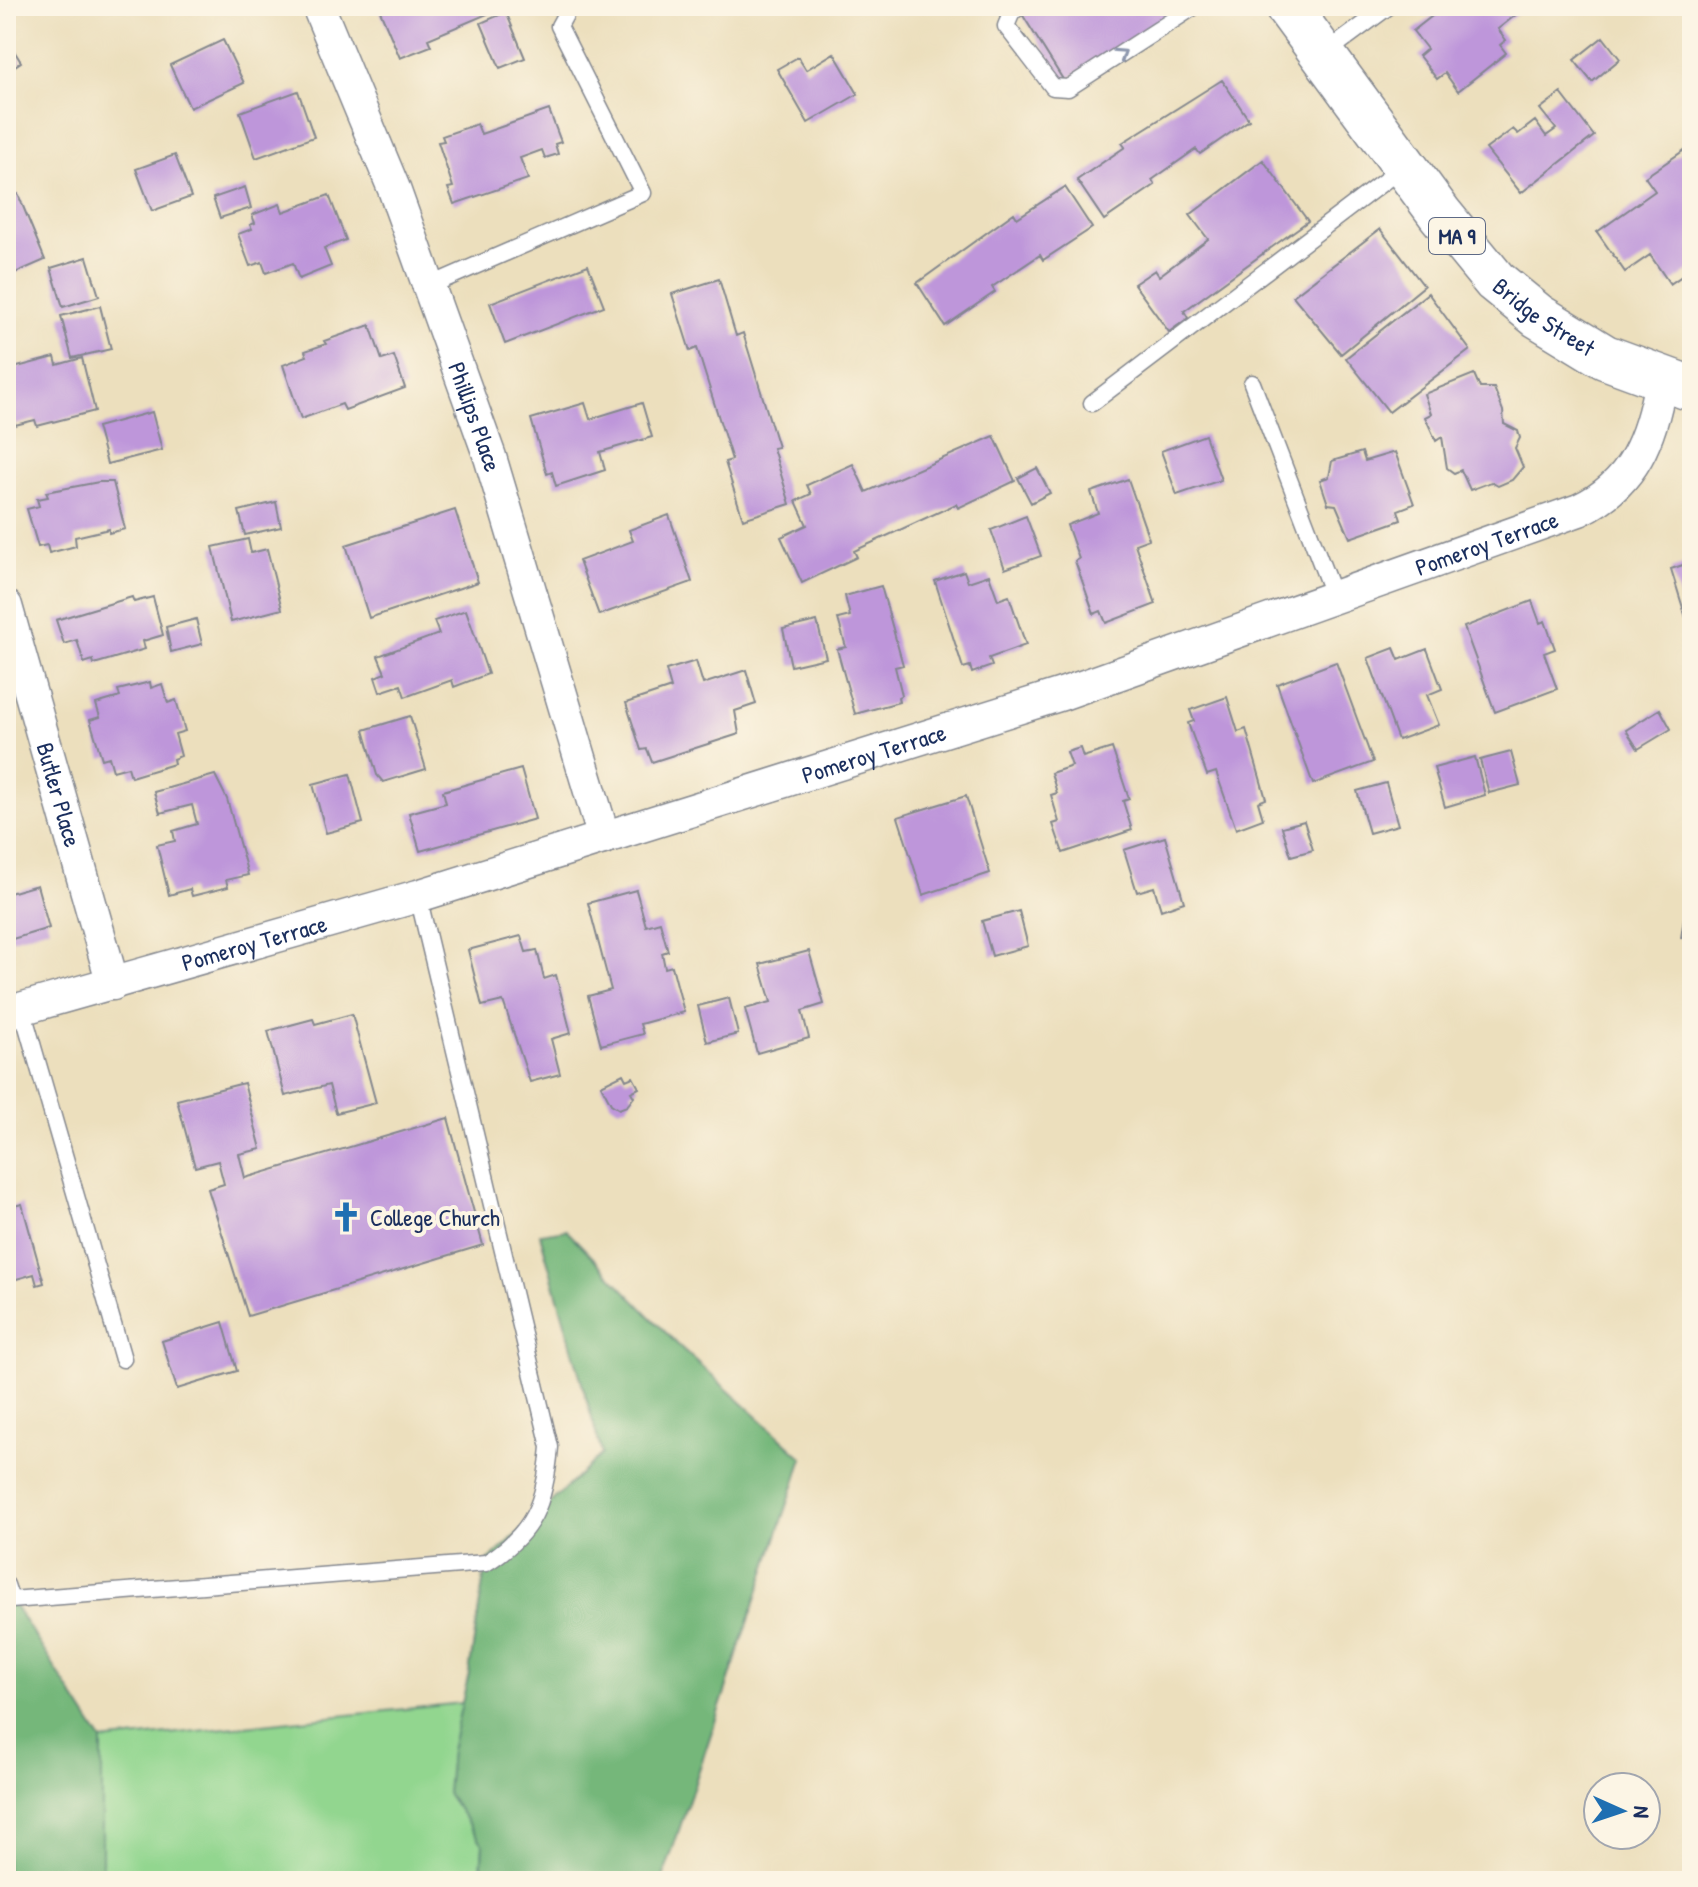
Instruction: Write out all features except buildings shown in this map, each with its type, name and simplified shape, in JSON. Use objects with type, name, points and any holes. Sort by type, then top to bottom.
[{"type":"highway","name":"Bridge Street","points":[[1287,6],[1476,260],[1516,299],[1594,351],[1676,385]]},
{"type":"street","name":"Phillips Place","points":[[318,6],[388,175],[490,457],[604,838]]},
{"type":"street","name":"Pomeroy Terrace","points":[[14,1011],[418,896],[1062,694],[1594,503],[1619,483],[1642,453],[1676,385]]},
{"type":"street","name":"Butler Place","points":[[6,606],[113,984]]},
{"type":"lane","points":[[429,286],[643,193],[559,26],[570,6]]},
{"type":"lane","points":[[1021,6],[1012,12],[1006,26],[1053,87],[1068,88],[1195,6]]},
{"type":"lane","points":[[1323,55],[1389,6]]},
{"type":"lane","points":[[1092,403],[1404,166]]},
{"type":"lane","points":[[1252,383],[1334,597]]},
{"type":"lane","points":[[6,1585],[11,1600],[486,1563],[514,1546],[534,1518],[547,1484],[550,1447],[418,896]]},
{"type":"lane","points":[[14,1011],[123,1359]]},
{"type":"green space","points":[[566,1230],[678,1345],[803,1458],[662,1881],[481,1881],[483,1844],[447,1793],[451,1750],[469,1673],[486,1563],[602,1454],[540,1234]]},
{"type":"green space","points":[[6,1592],[102,1741],[102,1881],[6,1881]]},
{"type":"green space","points":[[472,1702],[447,1793],[483,1844],[480,1881],[102,1881],[102,1741]]},
{"type":"place","name":"College Church","points":[[346,1217]]}]
